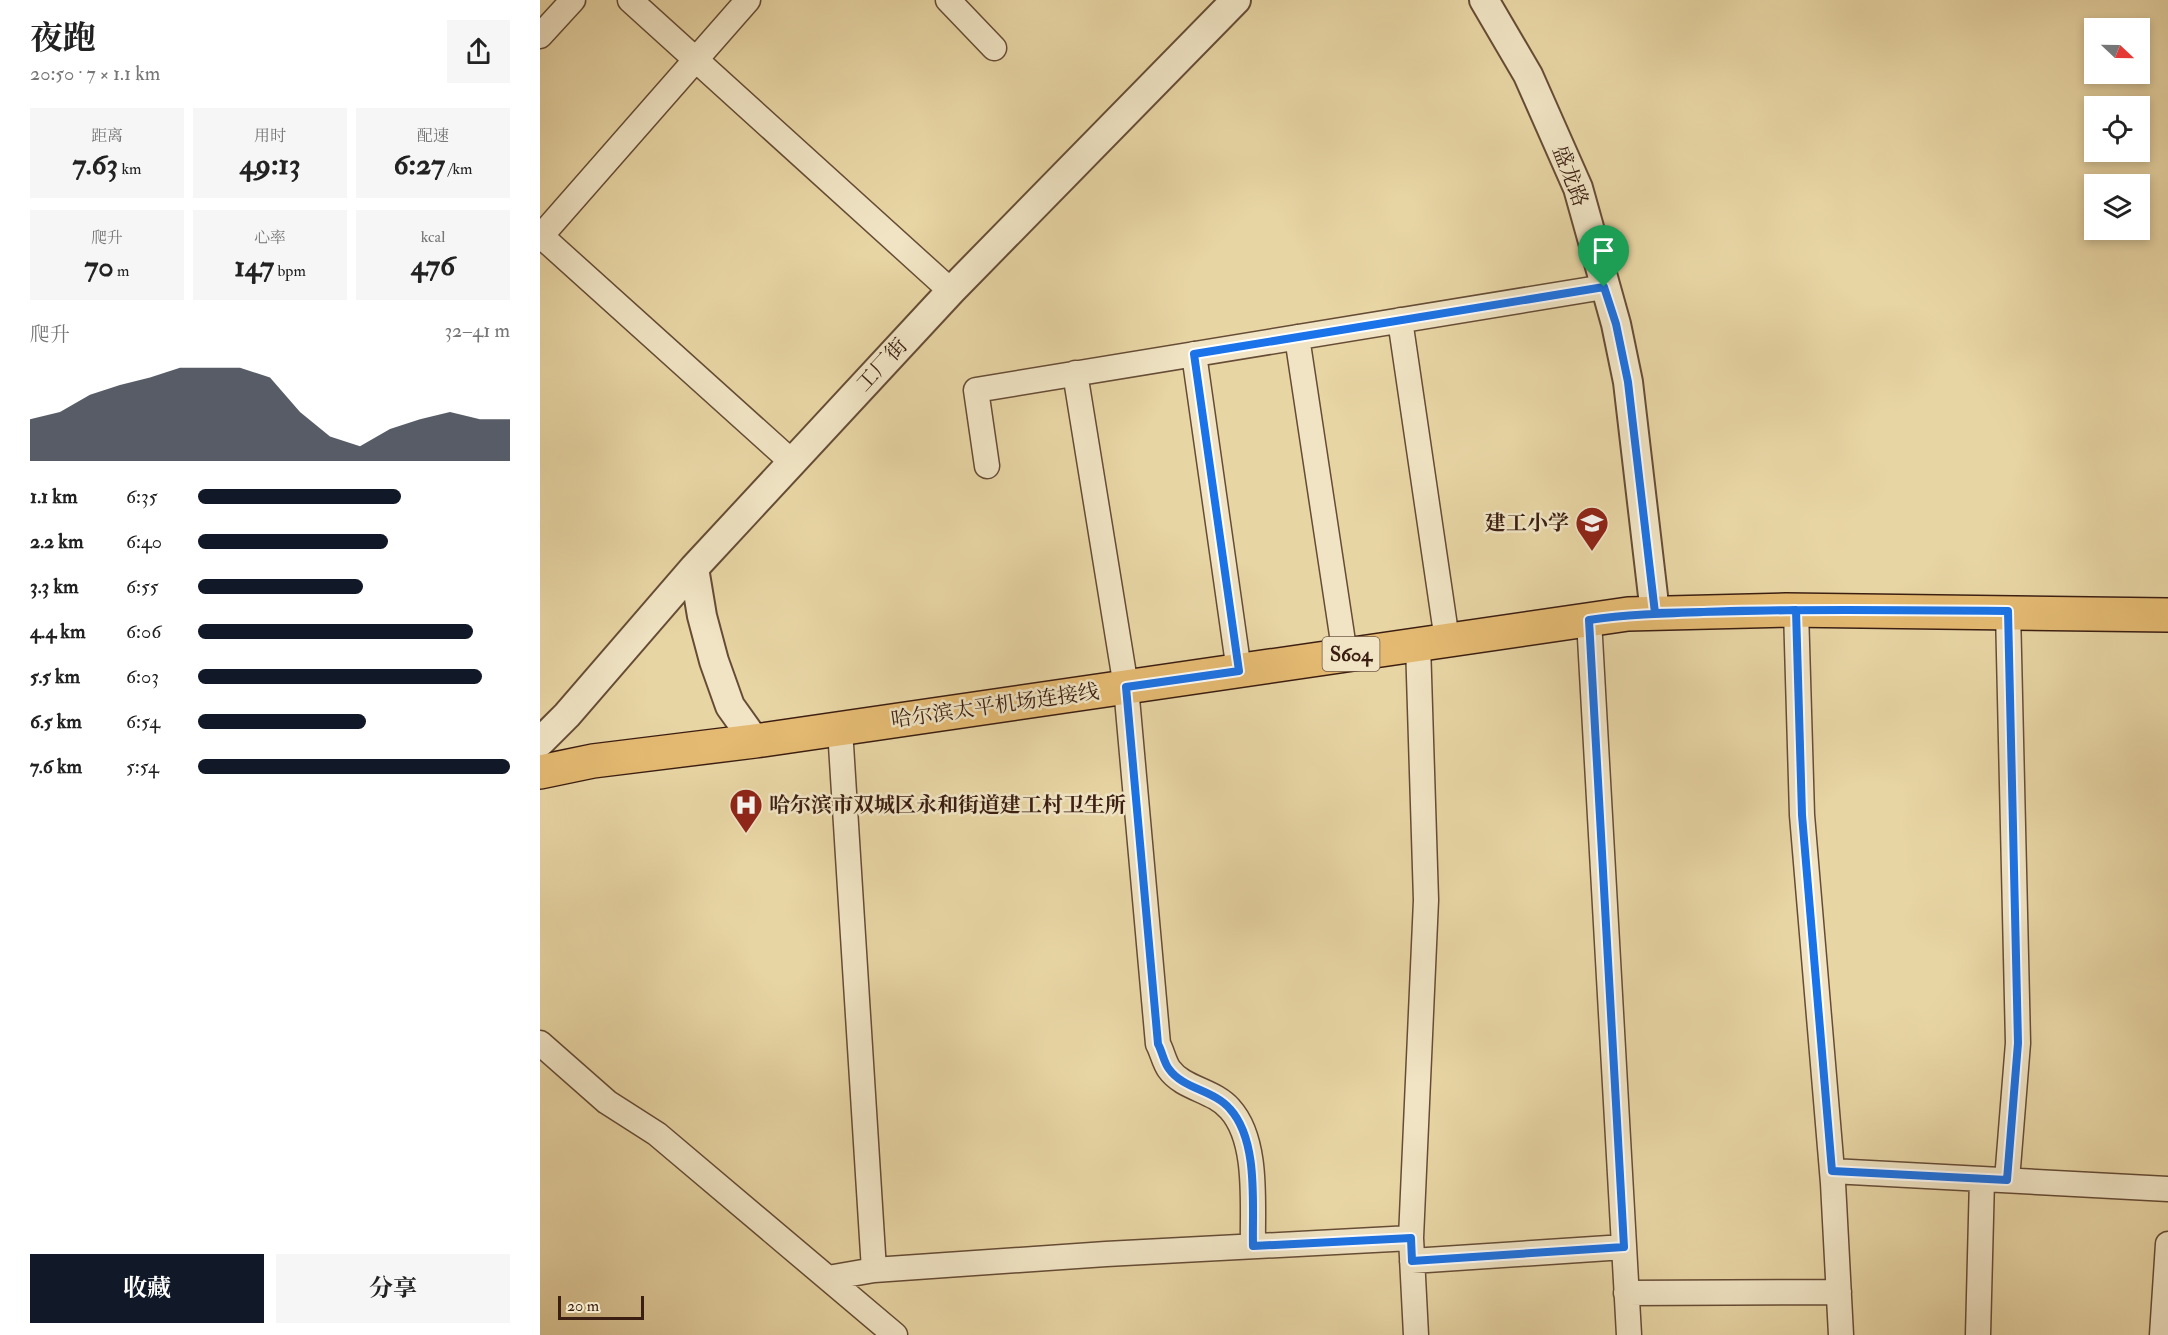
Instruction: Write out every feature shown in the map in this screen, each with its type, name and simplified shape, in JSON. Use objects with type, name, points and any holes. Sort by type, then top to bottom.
[{"type":"main road","name":"哈尔滨太平机场连接线","points":[[540,772],[594,761],[840,729],[1628,614],[1796,610],[2008,611],[2168,615]]},
{"type":"street","points":[[540,36],[573,0]]},
{"type":"street","points":[[630,0],[951,291]]},
{"type":"street","points":[[747,0],[541,235],[792,462]]},
{"type":"street","points":[[948,0],[994,48]]},
{"type":"street","name":"工厂街","points":[[540,742],[567,715],[694,568],[951,291],[1236,0]]},
{"type":"street","name":"盛龙路","points":[[1484,0],[1528,75],[1578,189],[1616,324],[1628,382],[1655,613]]},
{"type":"street","points":[[987,466],[976,390],[1604,287]]},
{"type":"street","points":[[1400,321],[1432,642],[1426,900],[1412,1250],[1416,1335]]},
{"type":"street","points":[[1297,337],[1345,655]]},
{"type":"street","points":[[1194,354],[1239,671]]},
{"type":"street","points":[[1075,373],[1126,687],[1158,1044],[1169,1069],[1183,1082],[1211,1095],[1230,1108],[1242,1127],[1251,1160],[1253,1246]]},
{"type":"street","points":[[694,568],[702,616],[729,706],[755,741]]},
{"type":"street","points":[[1796,610],[1802,815],[1832,1171],[1841,1335]]},
{"type":"street","points":[[2007,1180],[2018,1043],[2008,611]]},
{"type":"street","points":[[1589,620],[1629,1335]]},
{"type":"street","points":[[840,729],[874,1270]]},
{"type":"street","points":[[540,1043],[606,1102],[657,1134],[895,1335]]},
{"type":"street","points":[[1832,1171],[2168,1189]]},
{"type":"street","points":[[1978,1335],[1982,1179]]},
{"type":"street","points":[[2162,1335],[2168,1244]]},
{"type":"street","points":[[828,1278],[874,1270],[1253,1246],[1412,1250],[1624,1247]]},
{"type":"street","points":[[1626,1293],[1839,1292]]},
{"type":"place","name":"建工小学","points":[[1592,552]]},
{"type":"place","name":"哈尔滨市双城区永和街道建工村卫生所","points":[[746,834]]},
{"type":"route","points":[[1604,287],[1194,354],[1239,671],[1126,687],[1158,1044],[1169,1069],[1183,1082],[1211,1095],[1230,1108],[1242,1127],[1251,1160],[1253,1246],[1411,1238],[1412,1261],[1624,1247],[1589,620],[1628,614],[1655,613],[1786,610],[1929,610],[2008,611],[2018,1043],[2007,1180],[1832,1171],[1802,815],[1796,610],[1655,613],[1628,382],[1616,324],[1604,287]]}]
